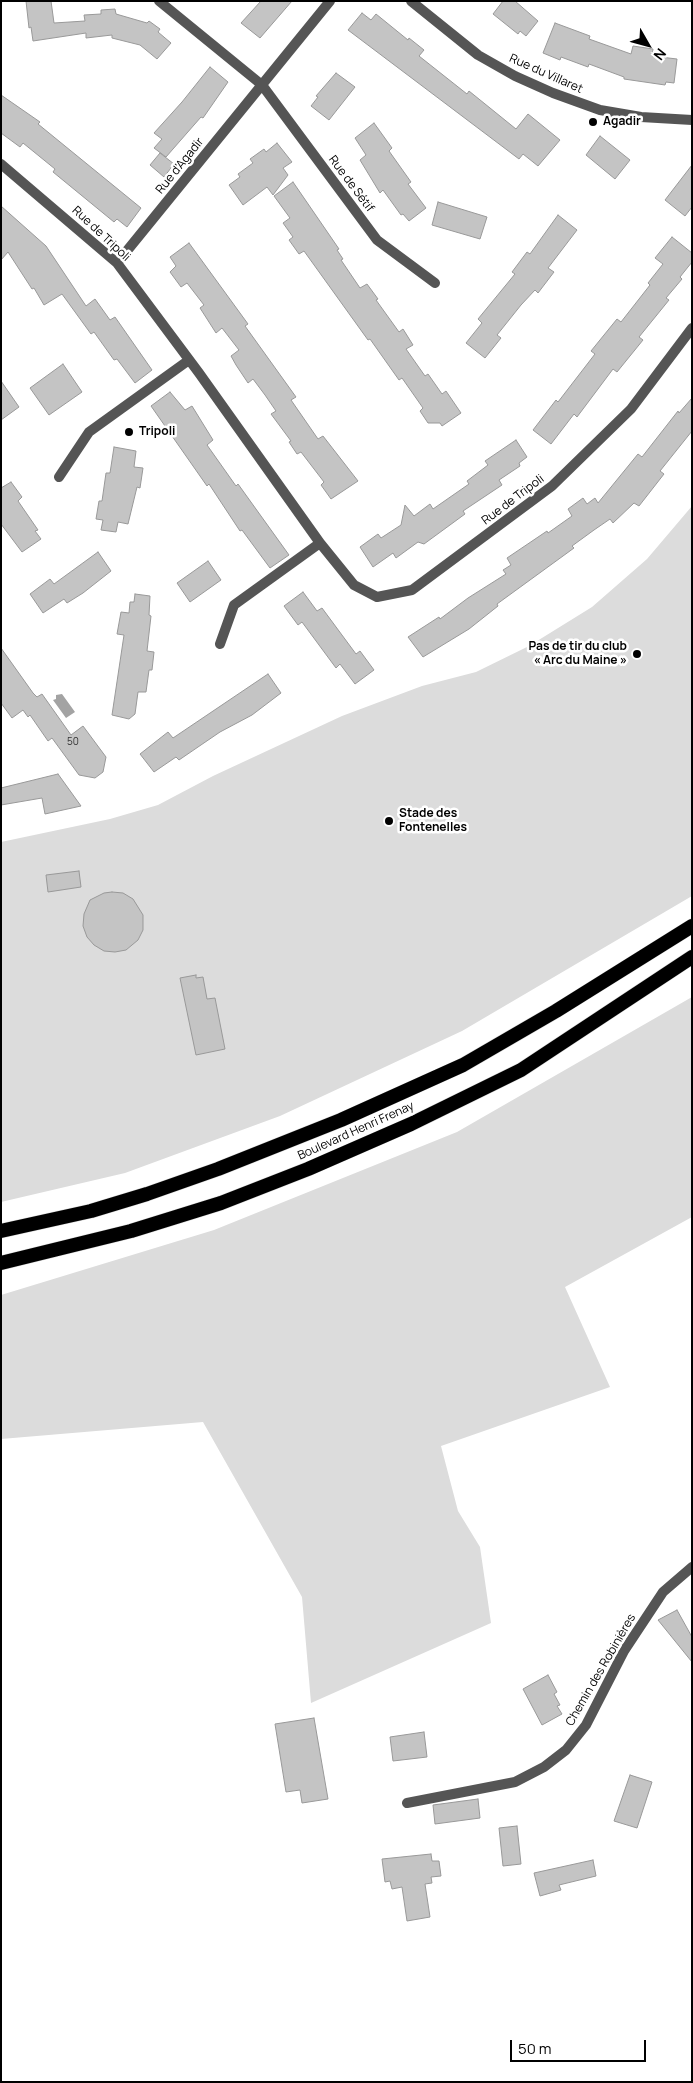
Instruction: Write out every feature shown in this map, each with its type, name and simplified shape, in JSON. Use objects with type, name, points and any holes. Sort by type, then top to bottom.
[{"type":"highway","name":"Boulevard Henri Frenay","points":[[1,1232],[91,1211],[147,1194],[218,1169],[341,1120],[463,1065],[556,1011],[692,926]]},
{"type":"highway","name":"Boulevard Henri Frenay","points":[[1,1263],[131,1231],[221,1204],[411,1124],[521,1070],[692,957]]},
{"type":"street","points":[[159,1],[262,85]]},
{"type":"street","name":"Rue d'Agadir","points":[[117,263],[330,1]]},
{"type":"street","name":"Rue du Villaret","points":[[411,1],[478,55],[515,76],[553,93],[600,110],[640,117],[692,120]]},
{"type":"street","name":"Rue de Sétif","points":[[262,85],[377,240],[435,283]]},
{"type":"street","name":"Rue de Tripoli","points":[[1,164],[117,263],[320,543],[354,585],[377,597],[412,590],[552,486],[631,409],[692,328]]},
{"type":"street","points":[[59,476],[89,432],[189,360]]},
{"type":"street","points":[[220,644],[234,605],[320,543]]},
{"type":"street","name":"Chemin des Robinières","points":[[407,1802],[515,1782],[544,1767],[566,1750],[586,1725],[624,1650],[663,1592],[692,1567]]},
{"type":"shaded area","name":"Stade des Fontenelles","points":[[692,506],[692,896],[462,1031],[280,1116],[125,1173],[1,1202],[1,842],[110,819],[158,805],[213,776],[342,716],[422,686],[476,672],[529,646],[592,607],[647,559]]},
{"type":"shaded area","points":[[62,694],[75,712],[66,718],[53,700],[56,699],[56,695]]},
{"type":"shaded area","points":[[692,997],[692,1217],[565,1287],[610,1387],[441,1446],[458,1511],[480,1547],[491,1623],[311,1703],[302,1597],[203,1422],[1,1439],[1,1295],[214,1230],[457,1132]]},
{"type":"building","points":[[26,1],[51,1],[54,23],[85,21],[84,15],[101,14],[101,10],[115,9],[116,14],[147,23],[149,21],[160,29],[158,32],[171,43],[157,59],[140,45],[112,38],[112,35],[86,38],[86,33],[33,41],[31,27],[29,28]]},
{"type":"building","points":[[261,1],[292,1],[260,38],[241,23]]},
{"type":"building","points":[[503,1],[515,1],[538,21],[526,36],[520,31],[518,34],[493,14]]},
{"type":"building","points":[[362,13],[371,20],[376,14],[408,40],[409,38],[424,50],[419,56],[467,94],[469,91],[516,129],[528,114],[560,140],[538,166],[523,154],[519,159],[348,30]]},
{"type":"building","points":[[555,23],[590,36],[589,39],[631,54],[633,46],[653,49],[652,56],[677,59],[674,83],[666,82],[665,85],[624,79],[624,77],[589,64],[588,67],[561,57],[560,60],[543,53]]},
{"type":"building","points":[[210,67],[228,82],[203,118],[201,117],[166,157],[154,148],[162,139],[154,133]]},
{"type":"building","points":[[336,73],[355,87],[329,120],[311,106],[318,97],[316,96]]},
{"type":"building","points":[[1,95],[40,122],[38,124],[141,208],[127,227],[117,219],[114,222],[53,172],[55,169],[23,143],[20,147],[1,133]]},
{"type":"building","points":[[374,123],[392,148],[389,151],[411,182],[408,184],[426,208],[409,221],[403,214],[401,215],[383,190],[380,193],[360,160],[366,155],[355,138]]},
{"type":"building","points":[[600,136],[630,160],[615,179],[586,155]]},
{"type":"building","points":[[277,143],[292,162],[283,168],[288,175],[273,195],[267,187],[243,205],[229,185],[240,177],[238,174],[253,163],[250,159],[264,149],[266,152]]},
{"type":"building","points":[[160,153],[174,164],[164,177],[150,165]]},
{"type":"building","points":[[692,165],[692,207],[685,216],[665,200]]},
{"type":"building","points":[[293,182],[339,249],[337,250],[343,259],[341,260],[360,288],[367,284],[399,332],[403,329],[413,345],[406,349],[425,376],[428,374],[442,394],[446,391],[461,413],[442,426],[440,423],[428,423],[420,411],[423,408],[402,378],[399,380],[370,339],[368,340],[304,251],[299,254],[289,240],[293,237],[283,223],[290,218],[274,196]]},
{"type":"building","points":[[438,202],[487,217],[480,239],[432,225]]},
{"type":"building","points":[[1,206],[46,246],[86,306],[95,299],[110,320],[115,317],[152,370],[135,383],[117,359],[114,360],[94,332],[91,334],[62,294],[44,305],[8,252],[1,260]]},
{"type":"building","points":[[558,215],[577,230],[548,268],[554,272],[538,293],[535,290],[521,305],[497,335],[501,338],[485,358],[466,343],[482,323],[478,319],[515,274],[512,272],[527,252],[530,254]]},
{"type":"building","points":[[672,237],[692,253],[692,262],[680,277],[682,279],[666,298],[669,300],[639,337],[643,340],[617,372],[613,369],[577,417],[574,414],[551,444],[533,430],[556,400],[558,402],[595,354],[591,351],[617,319],[621,322],[650,285],[648,283],[663,264],[655,258]]},
{"type":"building","points":[[189,243],[248,324],[245,326],[296,397],[291,400],[318,439],[323,436],[358,481],[331,499],[321,485],[324,482],[301,452],[297,454],[289,442],[291,441],[271,414],[276,411],[265,395],[253,379],[248,383],[236,365],[231,356],[239,350],[222,328],[216,333],[200,308],[204,305],[187,283],[181,287],[170,272],[176,266],[170,257]]},
{"type":"building","points":[[63,364],[82,392],[49,415],[30,388]]},
{"type":"building","points":[[1,381],[19,407],[1,420]]},
{"type":"building","points":[[170,392],[185,410],[192,406],[213,440],[207,445],[236,486],[238,484],[289,555],[270,568],[242,530],[240,531],[209,484],[207,486],[151,406]]},
{"type":"building","points":[[692,398],[692,431],[660,471],[664,474],[639,506],[634,503],[613,523],[610,519],[594,530],[572,546],[574,548],[497,604],[498,606],[469,629],[423,657],[408,637],[439,617],[440,619],[468,598],[506,574],[503,570],[511,565],[507,558],[572,516],[568,509],[583,498],[587,504],[595,498],[598,503],[638,454],[642,457],[678,411],[679,413]]},
{"type":"building","points":[[516,440],[527,457],[519,463],[520,466],[499,480],[502,485],[463,511],[465,514],[424,544],[418,542],[396,558],[393,553],[373,567],[360,547],[378,534],[381,538],[401,525],[405,505],[414,516],[430,504],[433,509],[469,484],[467,481],[488,465],[485,461]]},
{"type":"building","points":[[114,447],[136,451],[134,467],[143,468],[140,488],[137,487],[128,524],[118,522],[116,532],[101,530],[103,520],[96,519],[99,501],[102,501],[106,473],[110,473]]},
{"type":"building","points":[[11,482],[22,497],[18,501],[38,530],[35,531],[41,539],[22,552],[1,524],[1,488]]},
{"type":"building","points":[[98,552],[111,571],[67,603],[64,599],[43,613],[30,594],[50,579],[54,584]]},
{"type":"building","points":[[208,561],[221,580],[190,602],[177,583]]},
{"type":"building","points":[[303,592],[317,611],[322,608],[356,654],[360,651],[374,670],[355,684],[340,664],[336,668],[302,622],[298,625],[284,606]]},
{"type":"building","points":[[135,594],[150,596],[149,615],[151,616],[147,651],[154,652],[152,670],[149,670],[146,692],[138,692],[135,714],[129,719],[112,715],[124,635],[117,634],[121,612],[129,613],[130,602],[134,602]]},
{"type":"building","points":[[1,648],[33,693],[37,697],[42,694],[71,735],[83,726],[106,757],[103,772],[95,778],[79,775],[52,738],[48,741],[30,715],[28,717],[23,710],[12,718],[1,703]]},
{"type":"building","points":[[268,674],[281,693],[252,715],[220,732],[179,760],[176,757],[154,772],[140,754],[168,732],[173,738]]},
{"type":"building","points":[[58,774],[81,806],[45,814],[42,798],[1,805],[1,788]]},
{"type":"building","points":[[79,871],[81,887],[48,892],[46,875]]},
{"type":"building","points":[[104,893],[123,893],[133,899],[143,915],[143,930],[138,940],[126,950],[115,952],[104,951],[94,945],[87,937],[83,926],[84,914],[90,900]]},
{"type":"building","points":[[196,975],[196,978],[203,977],[207,999],[215,998],[225,1049],[196,1055],[180,978]]},
{"type":"building","points":[[677,1610],[692,1637],[692,1662],[658,1620]]},
{"type":"building","points":[[548,1675],[557,1692],[554,1694],[560,1705],[557,1706],[562,1714],[542,1725],[523,1689]]},
{"type":"building","points":[[314,1718],[328,1799],[302,1803],[300,1790],[286,1792],[275,1724]]},
{"type":"building","points":[[424,1732],[427,1757],[393,1761],[390,1737]]},
{"type":"building","points":[[630,1775],[652,1782],[637,1828],[614,1821]]},
{"type":"building","points":[[478,1799],[480,1818],[435,1824],[433,1805]]},
{"type":"building","points":[[517,1826],[521,1864],[503,1866],[499,1828]]},
{"type":"building","points":[[431,1854],[432,1861],[439,1861],[441,1876],[431,1877],[432,1883],[425,1884],[430,1917],[407,1921],[402,1887],[392,1889],[390,1881],[385,1882],[382,1859]]},
{"type":"building","points":[[593,1860],[596,1876],[559,1885],[561,1890],[540,1896],[534,1873]]},
{"type":"place","name":"Agadir","points":[[593,122]]},
{"type":"place","name":"Tripoli","points":[[129,432]]},
{"type":"place","name":"Pas de tir du club « Arc du Maine »","points":[[637,654]]},
{"type":"place","name":"Stade des Fontenelles","points":[[389,821]]}]
